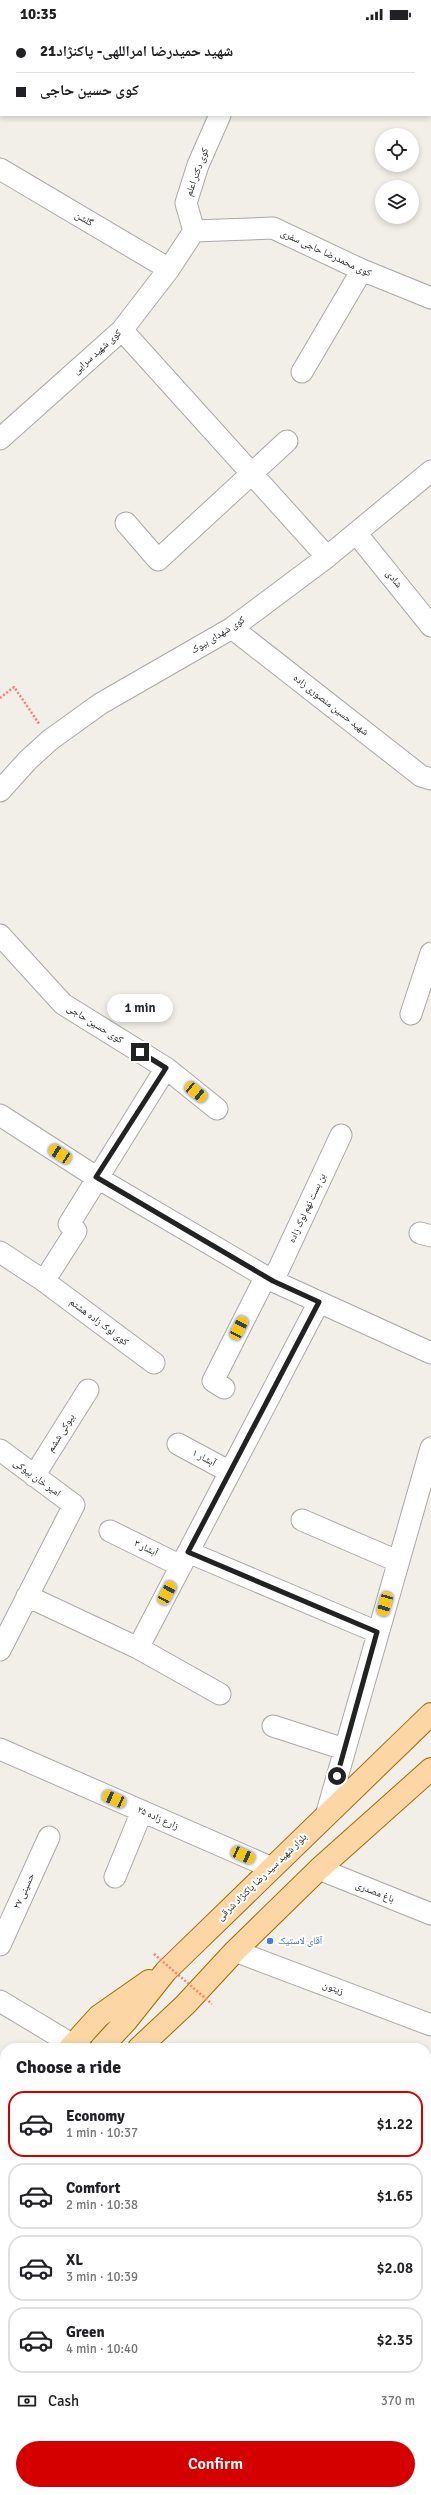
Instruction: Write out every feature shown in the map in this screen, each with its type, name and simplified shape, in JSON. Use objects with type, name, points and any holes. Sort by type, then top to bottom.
[{"type":"main road","name":"بلوار شهید سید رضا پاکنژاد شرقی","points":[[106,2043],[127,2020],[162,1960],[272,1868],[431,1714]]},
{"type":"main road","points":[[163,2043],[203,2000],[235,1952],[319,1869],[431,1768]]},
{"type":"main road","points":[[74,2043],[99,2016],[162,1960]]},
{"type":"main road","points":[[146,2043],[203,2000]]},
{"type":"street","name":"کوی دکتر اعلم","points":[[194,231],[186,204],[198,165],[220,116]]},
{"type":"street","name":"گلشن","points":[[0,169],[169,269]]},
{"type":"street","name":"کوی محمدرضا حاجی سفری","points":[[194,231],[273,228],[362,270],[431,298]]},
{"type":"street","name":"کوی شهید سرایی","points":[[0,439],[122,330],[169,269],[194,231]]},
{"type":"street","points":[[302,372],[362,270]]},
{"type":"street","points":[[122,330],[327,557]]},
{"type":"street","points":[[126,524],[158,560],[253,475],[287,441]]},
{"type":"street","name":"کوی شهدای بیوک","points":[[0,791],[28,760],[50,740],[100,704],[232,628],[327,557],[431,470]]},
{"type":"street","name":"شادی","points":[[356,533],[431,626]]},
{"type":"street","name":"شهید حسین منصوری زاده","points":[[232,628],[421,776],[431,779]]},
{"type":"street","name":"کوی حسین حاجی","points":[[0,935],[63,1004],[166,1068],[217,1109]]},
{"type":"street","points":[[412,1014],[431,953]]},
{"type":"street","points":[[44,1281],[76,1231],[69,1224],[96,1177],[166,1068]]},
{"type":"street","points":[[0,1115],[96,1177],[269,1278],[431,1353]]},
{"type":"street","name":"بن بست نهم لوک زاده","points":[[224,1388],[213,1381],[269,1278],[341,1135]]},
{"type":"street","name":"کوی لوک زاده هشتم","points":[[0,1252],[44,1281],[154,1363]]},
{"type":"street","points":[[138,1648],[319,1302]]},
{"type":"street","name":"بیوکی ششم","points":[[34,1476],[88,1390]]},
{"type":"street","name":"آبشار ۱","points":[[178,1444],[230,1472]]},
{"type":"street","points":[[326,1816],[397,1561],[431,1448]]},
{"type":"street","name":"امیر خان بیوکی","points":[[0,1450],[74,1505],[27,1596]]},
{"type":"street","points":[[302,1520],[397,1561]]},
{"type":"street","name":"آبشار ۳","points":[[110,1531],[377,1632]]},
{"type":"street","points":[[3,1637],[27,1596],[138,1648],[220,1694]]},
{"type":"street","points":[[273,1726],[344,1749]]},
{"type":"street","name":"زارع زاده ۲۵","points":[[0,1749],[272,1868]]},
{"type":"street","points":[[115,1877],[142,1811]]},
{"type":"street","name":"حسینی ۲۷","points":[[0,1945],[49,1837]]},
{"type":"street","name":"باغ مصدری","points":[[319,1869],[431,1914]]},
{"type":"street","name":"زیتون","points":[[235,1952],[431,2025]]},
{"type":"street","points":[[0,2001],[66,2043]]},
{"type":"path","points":[[0,698],[14,687],[50,740]]},
{"type":"path","points":[[162,1960],[203,2000]]},
{"type":"place","name":"آقای لاستیک","points":[[270,1941]]},
{"type":"route","points":[[140,1052],[166,1068],[96,1177],[273,1281],[319,1302],[188,1552],[377,1632],[337,1776]]}]
